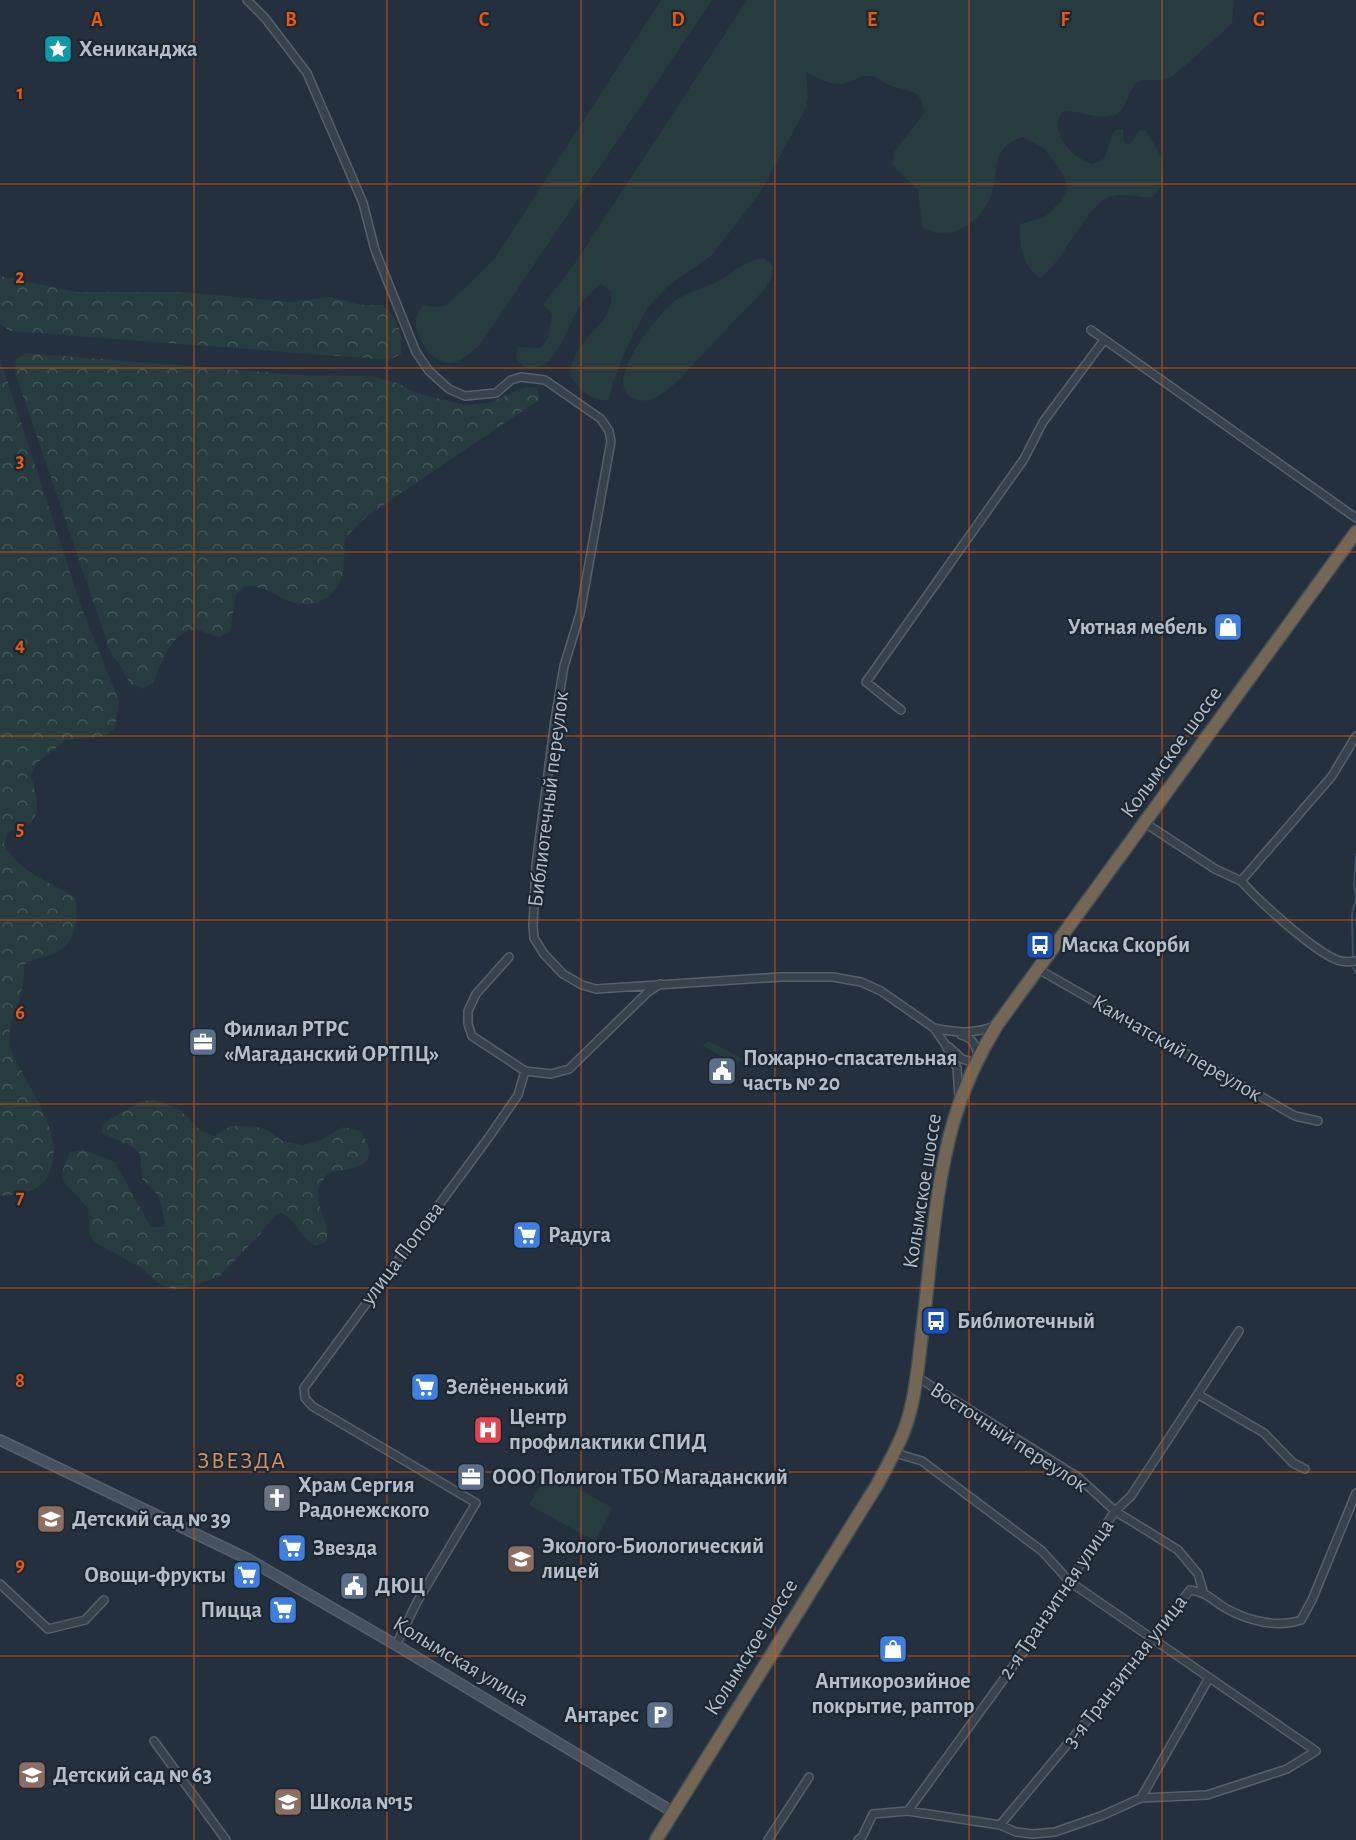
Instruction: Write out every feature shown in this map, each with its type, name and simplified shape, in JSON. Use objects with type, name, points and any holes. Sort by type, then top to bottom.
[{"type":"highway","name":"Колымское шоссе","points":[[656,1840],[895,1452],[909,1417],[917,1377],[941,1181],[960,1101],[976,1060],[997,1025],[1356,532]]},
{"type":"street","name":"Библиотечный переулок","points":[[247,0],[265,18],[307,73],[363,203],[375,250],[416,352],[429,371],[449,389],[465,396],[496,393],[511,380],[534,377],[545,380],[601,419],[609,431],[611,441],[580,614],[564,666],[536,865],[532,926],[534,938],[543,954],[563,974],[582,985],[596,989],[781,976],[848,979],[881,991],[934,1028],[957,1068],[960,1101]]},
{"type":"street","points":[[1090,330],[1356,518]]},
{"type":"street","points":[[901,710],[866,682],[1024,459],[1043,422],[1104,340]]},
{"type":"street","points":[[1241,881],[1332,776],[1356,736]]},
{"type":"street","points":[[1145,823],[1215,869],[1241,881],[1253,894],[1318,948],[1341,961],[1356,961]]},
{"type":"street","points":[[508,957],[476,994],[468,1011],[468,1024],[472,1036],[525,1071],[551,1074],[569,1069],[648,992],[662,983]]},
{"type":"street","name":"Камчатский переулок","points":[[1038,969],[1295,1116],[1318,1121]]},
{"type":"street","name":"Библиотечный переулок","points":[[934,1028],[955,1033],[979,1032],[997,1025]]},
{"type":"street","points":[[945,1044],[962,1059],[976,1060],[976,1045],[969,1037],[955,1033]]},
{"type":"street","name":"улица Попова","points":[[396,1645],[417,1602],[476,1503],[312,1406],[305,1398],[304,1388],[489,1137],[518,1095],[525,1071]]},
{"type":"street","name":"2-я Транзитная улица","points":[[908,1811],[1027,1647],[1114,1511],[1131,1496],[1239,1331]]},
{"type":"street","name":"Восточный переулок","points":[[917,1377],[1078,1477],[1114,1511],[1178,1550],[1198,1574],[1203,1591]]},
{"type":"street","points":[[1199,1395],[1264,1433],[1293,1463],[1305,1469]]},
{"type":"street","name":"Колымская улица","points":[[0,1440],[248,1559],[396,1645],[673,1812]]},
{"type":"street","points":[[858,1840],[862,1837],[873,1814],[908,1811],[1000,1825],[1016,1832],[1033,1834],[1055,1832],[1101,1816],[1142,1798],[1207,1795],[1287,1769],[1316,1751],[1070,1582],[1042,1551],[922,1461],[895,1452]]},
{"type":"street","name":"3-я Транзитная улица","points":[[1000,1825],[1115,1687],[1151,1637],[1190,1590],[1203,1591],[1227,1609],[1252,1620],[1285,1625],[1300,1620],[1312,1600],[1356,1493]]},
{"type":"street","points":[[0,1584],[48,1629],[85,1620],[104,1600]]},
{"type":"street","points":[[1142,1798],[1209,1678]]},
{"type":"street","points":[[154,1741],[226,1840]]},
{"type":"street","points":[[768,1840],[809,1777]]},
{"type":"green space","points":[[661,0],[712,0],[480,345],[457,362],[448,363],[435,358],[424,346],[417,331],[416,317],[419,311],[423,305],[435,307],[447,305],[495,258]]},
{"type":"green space","points":[[747,0],[1234,0],[1232,24],[1172,77],[1136,83],[1121,111],[1117,114],[1104,117],[1062,112],[1058,128],[1061,137],[1078,157],[1093,164],[1105,158],[1112,134],[1117,129],[1123,129],[1124,142],[1129,145],[1140,130],[1146,131],[1161,157],[1164,174],[1158,190],[1151,198],[1122,195],[1103,201],[1085,220],[1049,270],[1040,278],[1025,261],[1020,240],[1020,224],[1045,217],[1062,200],[1067,188],[1064,177],[1045,149],[1023,137],[1012,142],[1000,155],[990,198],[978,216],[962,229],[942,233],[932,231],[922,227],[918,190],[892,165],[894,152],[924,113],[920,98],[912,92],[896,88],[874,77],[865,76],[836,84],[806,72],[808,96],[806,108],[760,193],[712,255],[668,286],[648,307],[629,343],[614,379],[609,400],[591,397],[570,376],[572,363],[578,351],[607,314],[611,304],[611,292],[601,284],[583,301],[549,362],[525,368],[516,359],[517,347],[540,348],[548,338],[552,314],[543,305],[575,263]]},
{"type":"green space","points":[[764,258],[773,266],[771,278],[765,289],[682,377],[665,392],[649,400],[634,399],[626,394],[623,379],[632,355],[649,329],[667,308],[686,295],[726,277],[746,263]]},
{"type":"green space","points":[[0,276],[77,292],[183,292],[290,302],[330,297],[362,305],[383,305],[398,327],[401,354],[389,360],[10,331],[0,324]]},
{"type":"green space","points":[[26,353],[301,375],[371,376],[395,382],[417,393],[464,405],[489,403],[523,388],[536,387],[540,399],[366,517],[345,538],[342,576],[339,584],[328,597],[314,603],[297,603],[262,588],[245,586],[236,595],[230,632],[219,637],[196,630],[180,635],[168,649],[153,683],[142,689],[130,684],[119,663],[111,654],[15,372],[16,359]]},
{"type":"green space","points":[[0,358],[82,609],[119,701],[115,728],[105,736],[66,740],[37,763],[31,775],[37,800],[37,812],[31,823],[7,832],[4,844],[16,861],[25,868],[74,896],[77,919],[70,941],[65,947],[24,965],[23,985],[9,1036],[13,1055],[50,1128],[54,1153],[52,1165],[45,1181],[40,1186],[28,1192],[3,1196],[0,1195]]},
{"type":"green space","points":[[709,1041],[747,1061],[731,1062],[702,1045]]},
{"type":"green space","points":[[154,1100],[179,1109],[201,1131],[214,1136],[231,1126],[254,1126],[267,1130],[283,1141],[302,1145],[319,1141],[343,1127],[361,1131],[367,1143],[368,1159],[356,1167],[329,1173],[318,1191],[320,1207],[326,1223],[326,1242],[316,1246],[310,1243],[291,1220],[281,1213],[275,1215],[220,1276],[185,1289],[173,1289],[161,1285],[140,1267],[94,1242],[90,1234],[88,1208],[63,1181],[62,1172],[70,1152],[83,1150],[115,1162],[148,1222],[153,1227],[164,1227],[165,1222],[158,1195],[142,1179],[140,1154],[131,1146],[101,1133],[105,1122],[140,1102]]},
{"type":"green space","points":[[548,1472],[613,1508],[595,1541],[529,1505]]},
{"type":"waterway","points":[[1353,959],[1352,914],[1356,898],[1354,885],[1356,854]]},
{"type":"waterway","points":[[1353,968],[1356,973]]},
{"type":"place","name":"Хениканджа","points":[[58,49]]},
{"type":"place","name":"Уютная мебель","points":[[1228,627]]},
{"type":"place","name":"Маска Скорби","points":[[1040,945]]},
{"type":"place","name":"Филиал РТРС «Магаданский ОРТПЦ»","points":[[203,1042]]},
{"type":"place","name":"Пожарно-спасательная часть № 20","points":[[722,1071]]},
{"type":"place","name":"Радуга","points":[[527,1235]]},
{"type":"place","name":"Библиотечный","points":[[936,1321]]},
{"type":"place","name":"Зелёненький","points":[[425,1387]]},
{"type":"place","name":"Центр профилактики СПИД","points":[[488,1430]]},
{"type":"place","name":"ООО Полигон ТБО Магаданский","points":[[471,1477]]},
{"type":"place","name":"Храм Сергия Радонежского","points":[[277,1498]]},
{"type":"place","name":"Детский сад № 39","points":[[51,1519]]},
{"type":"place","name":"Звезда","points":[[292,1548]]},
{"type":"place","name":"Эколого-Биологический лицей","points":[[521,1559]]},
{"type":"place","name":"Овощи-фрукты","points":[[247,1575]]},
{"type":"place","name":"ДЮЦ","points":[[354,1586]]},
{"type":"place","name":"Пицца","points":[[283,1610]]},
{"type":"place","name":"Антикорозийное покрытие, раптор","points":[[893,1649]]},
{"type":"place","name":"Антарес","points":[[660,1715]]},
{"type":"place","name":"Детский сад № 63","points":[[32,1775]]},
{"type":"place","name":"Школа №15","points":[[288,1802]]},
{"type":"district","name":"ЗВЕЗДА","points":[[242,1461]]}]
